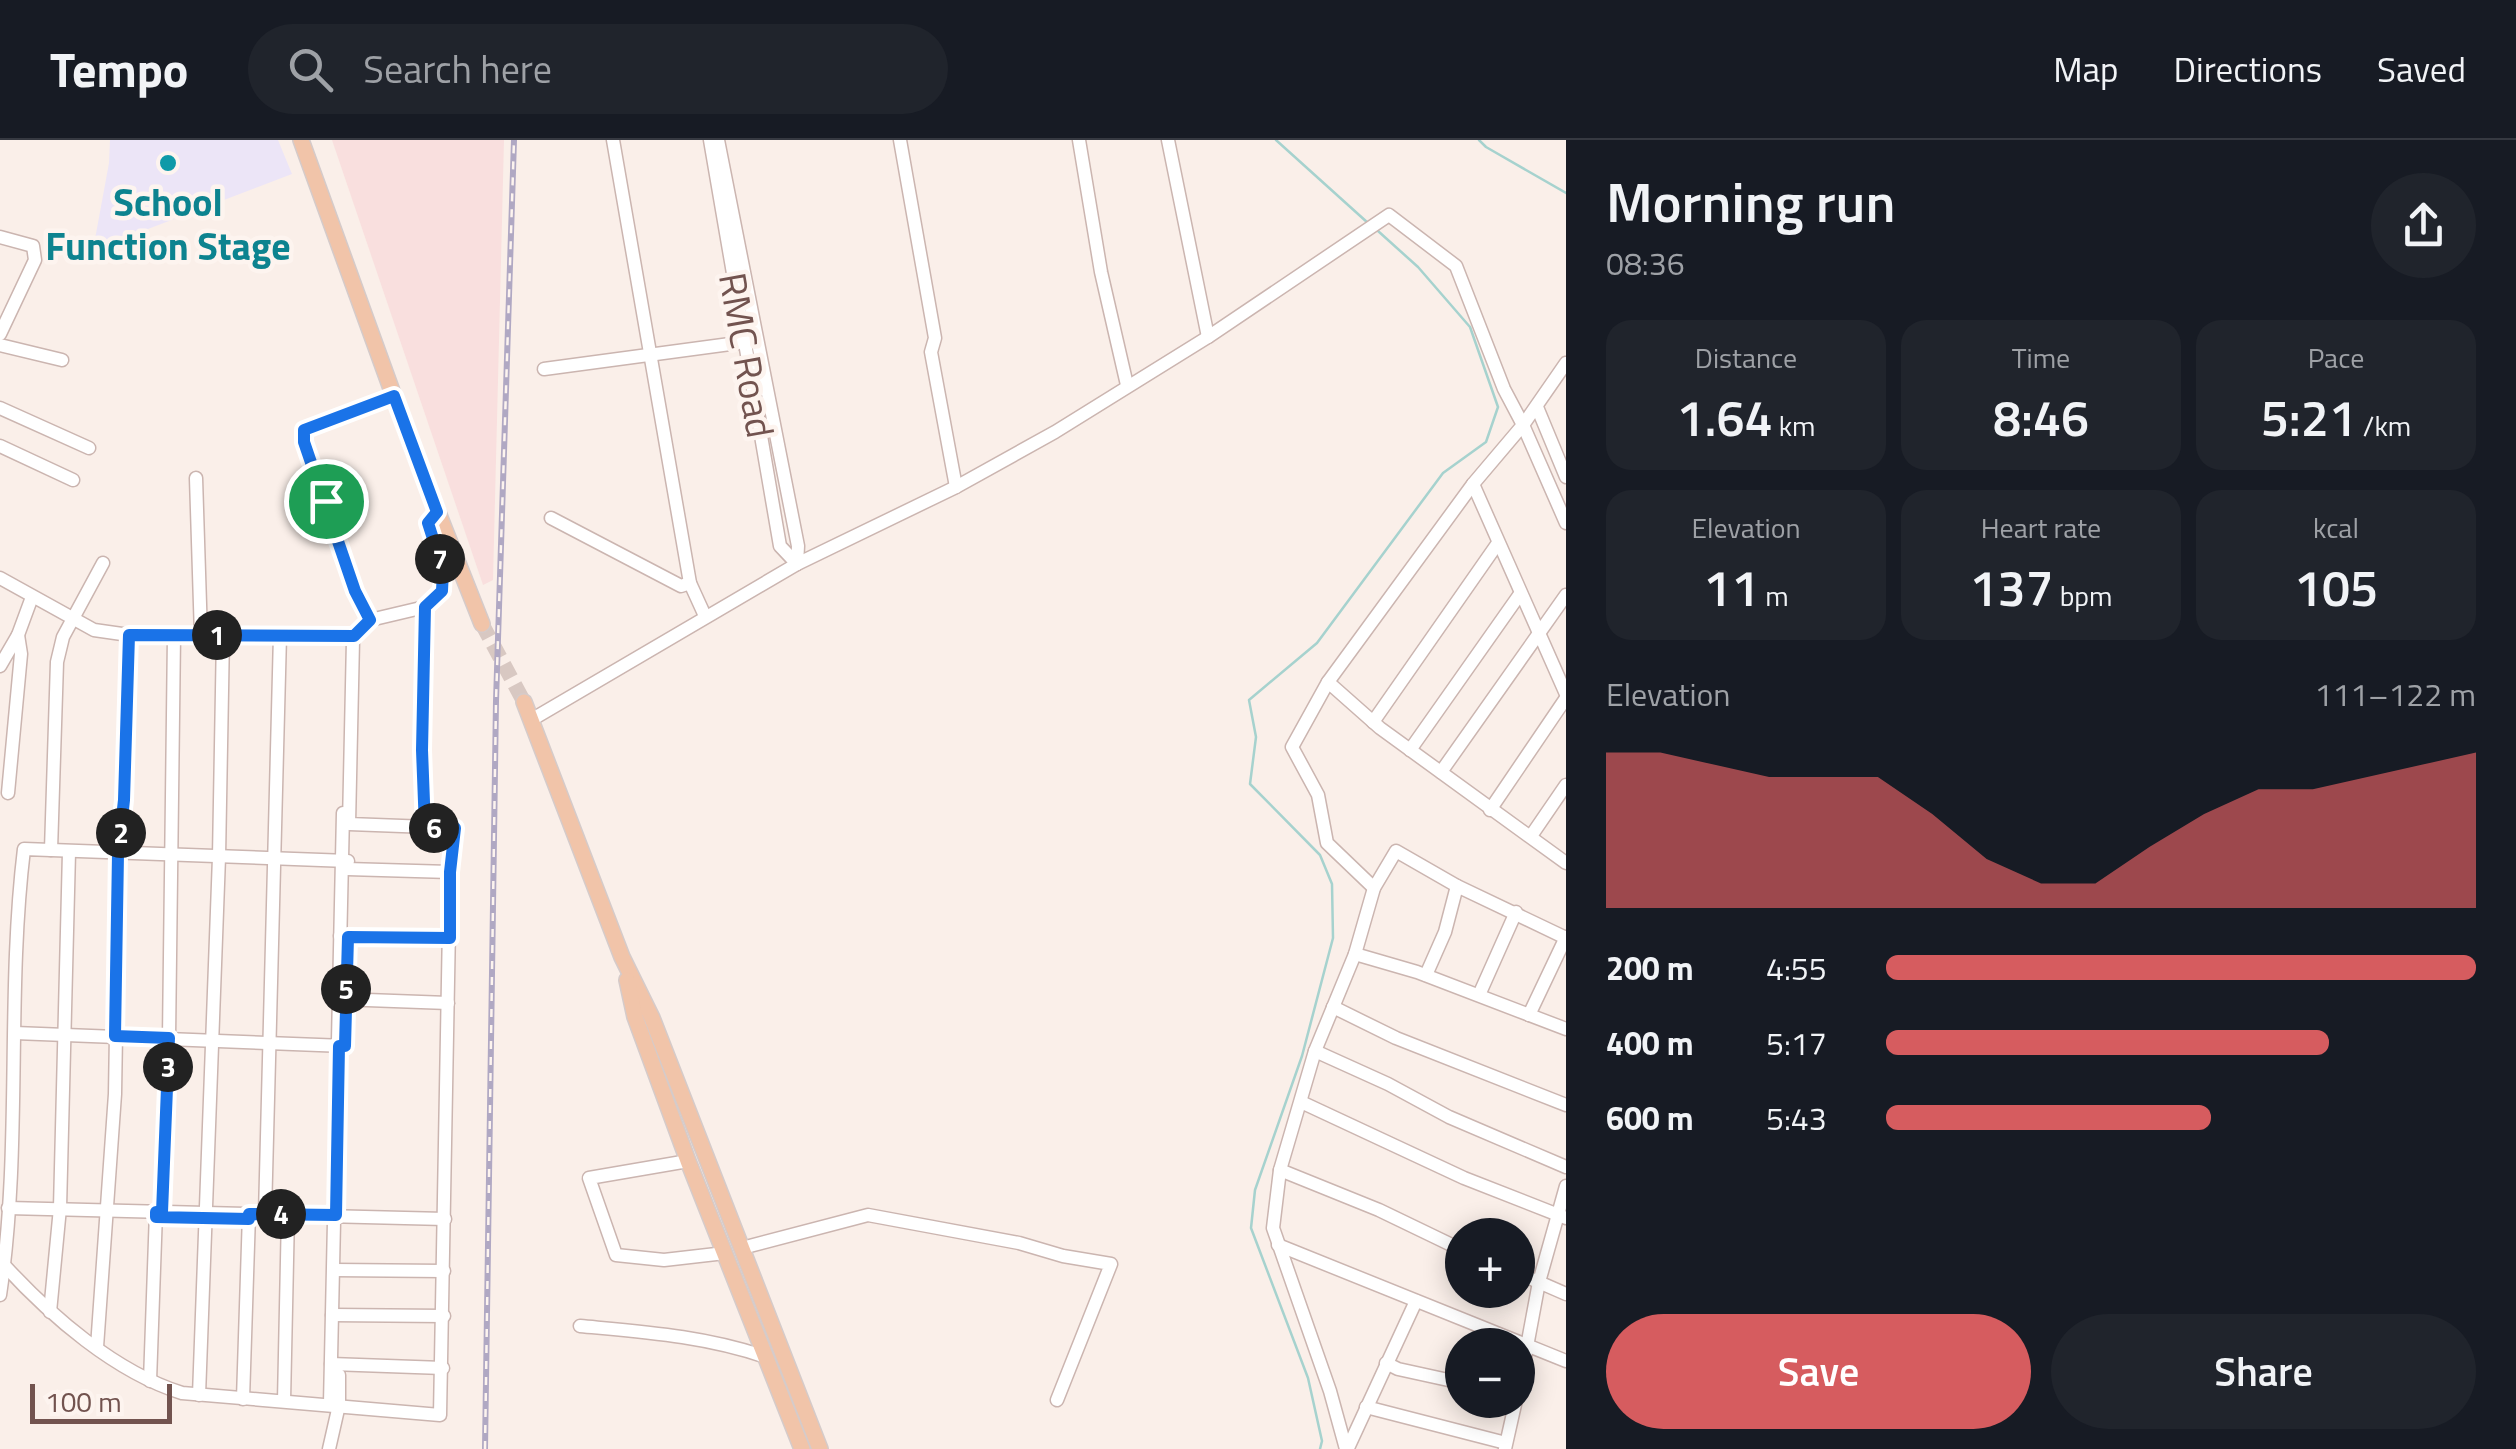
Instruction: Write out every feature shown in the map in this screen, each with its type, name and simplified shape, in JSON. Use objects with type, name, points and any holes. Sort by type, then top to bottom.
[{"type":"main road","points":[[302,140],[437,512],[482,624]]},
{"type":"main road","points":[[524,702],[622,957],[652,1018],[766,1357],[802,1449]]},
{"type":"main road","points":[[622,957],[635,1017],[688,1161],[731,1244],[820,1449]]},
{"type":"street","points":[[613,140],[690,583],[705,616]]},
{"type":"street","name":"RMC Road","points":[[710,140],[780,546],[797,564]]},
{"type":"street","name":"RMC Road","points":[[718,140],[798,546],[797,564]]},
{"type":"street","points":[[900,140],[935,338],[932,352],[956,487]]},
{"type":"street","points":[[1079,140],[1101,272],[1127,385]]},
{"type":"street","points":[[1168,140],[1208,337]]},
{"type":"street","points":[[531,720],[636,662],[705,616],[797,564],[956,487],[1056,432],[1208,337],[1389,216],[1456,266],[1504,389],[1524,425],[1566,523]]},
{"type":"street","points":[[0,237],[33,246],[35,260],[0,334]]},
{"type":"street","points":[[0,296],[17,302]]},
{"type":"street","points":[[544,369],[745,342]]},
{"type":"street","points":[[0,345],[62,360]]},
{"type":"street","points":[[1374,888],[1327,843],[1318,796],[1292,747],[1328,682],[1472,484],[1524,425],[1566,363]]},
{"type":"street","points":[[370,620],[339,547],[304,442],[304,430],[394,396]]},
{"type":"street","points":[[1537,406],[1566,477]]},
{"type":"street","points":[[0,408],[89,448]]},
{"type":"street","points":[[0,446],[73,480]]},
{"type":"street","points":[[196,478],[201,636]]},
{"type":"street","points":[[1472,484],[1566,696],[1490,810]]},
{"type":"street","points":[[0,578],[94,630],[129,635],[354,636],[370,620],[425,607],[442,591],[443,570],[428,523],[437,512]]},
{"type":"street","points":[[551,518],[681,586],[690,583]]},
{"type":"street","points":[[1373,722],[1498,543]]},
{"type":"street","points":[[50,850],[58,662],[63,637],[102,563]]},
{"type":"street","points":[[1410,750],[1520,594]]},
{"type":"street","points":[[1441,772],[1566,595]]},
{"type":"street","points":[[0,666],[18,635],[32,597]]},
{"type":"street","points":[[425,607],[425,828]]},
{"type":"street","points":[[346,824],[353,640],[370,620]]},
{"type":"street","points":[[8,793],[21,654],[18,635]]},
{"type":"street","points":[[97,1347],[108,1213],[118,854],[124,800],[129,635]]},
{"type":"street","points":[[150,1381],[169,1038],[174,635]]},
{"type":"street","points":[[199,1395],[219,857],[223,635]]},
{"type":"street","points":[[265,1214],[280,635]]},
{"type":"street","points":[[329,1449],[335,1404],[339,1218],[346,636]]},
{"type":"street","points":[[1328,682],[1373,722],[1566,863]]},
{"type":"street","points":[[1530,836],[1566,784]]},
{"type":"street","points":[[4,1266],[50,1312],[97,1347],[150,1381],[182,1393],[440,1414],[450,872],[455,828],[346,824]]},
{"type":"street","points":[[0,1295],[16,1100],[14,1032],[24,848],[276,859],[450,872]]},
{"type":"street","points":[[1347,1448],[1274,1228],[1280,1170],[1316,1052],[1355,954],[1374,888],[1396,851],[1457,886],[1566,938],[1529,1015]]},
{"type":"street","points":[[50,1312],[59,1210],[69,852]]},
{"type":"street","points":[[1426,975],[1445,932],[1457,886]]},
{"type":"street","points":[[1480,995],[1516,912]]},
{"type":"street","points":[[344,936],[450,938]]},
{"type":"street","points":[[1355,954],[1426,975],[1566,1029]]},
{"type":"street","points":[[343,999],[448,1003]]},
{"type":"street","points":[[1334,1007],[1396,1038],[1566,1105]]},
{"type":"street","points":[[14,1032],[342,1046]]},
{"type":"street","points":[[1316,1052],[1449,1117],[1566,1167]]},
{"type":"street","points":[[1301,1102],[1464,1178],[1562,1216]]},
{"type":"street","points":[[688,1161],[589,1178],[616,1255],[664,1260],[868,1215],[1111,1264],[1057,1400]]},
{"type":"street","points":[[1280,1170],[1445,1242]]},
{"type":"street","points":[[1532,1328],[1540,1282],[1562,1216],[1566,1186]]},
{"type":"street","points":[[8,1211],[446,1219]]},
{"type":"street","points":[[249,1216],[288,1217]]},
{"type":"street","points":[[243,1399],[249,1216]]},
{"type":"street","points":[[284,1402],[288,1217]]},
{"type":"street","points":[[1278,1245],[1484,1328]]},
{"type":"street","points":[[337,1270],[444,1270]]},
{"type":"street","points":[[1535,1280],[1566,1294]]},
{"type":"street","points":[[1347,1448],[1416,1301]]},
{"type":"street","points":[[336,1314],[444,1316]]},
{"type":"street","points":[[580,1326],[686,1335],[766,1357]]},
{"type":"street","points":[[1535,1349],[1566,1362]]},
{"type":"street","points":[[1386,1362],[1445,1379]]},
{"type":"street","points":[[335,1364],[443,1368]]},
{"type":"street","points":[[1366,1407],[1503,1445],[1511,1418]]},
{"type":"shaded area","points":[[110,140],[278,140],[292,174],[93,250]]},
{"type":"shaded area","points":[[332,140],[504,140],[493,580],[483,585]]},
{"type":"waterway","points":[[1276,140],[1368,223]]},
{"type":"waterway","points":[[1479,140],[1566,193]]},
{"type":"waterway","points":[[1320,1449],[1322,1441],[1308,1378],[1251,1228],[1255,1190],[1302,1056],[1333,938],[1332,884],[1320,855],[1250,784],[1256,737],[1249,700],[1317,643],[1443,473],[1486,442],[1498,407],[1470,327],[1418,267],[1378,231]]},
{"type":"tunnel","points":[[482,624],[524,702]]},
{"type":"railway","points":[[485,1449],[496,701],[514,140]]},
{"type":"place","name":"School Function Stage","points":[[168,163]]},
{"type":"route","points":[[394,396],[437,512],[428,523],[443,570],[442,591],[425,607],[422,750],[425,828],[455,828],[450,938],[348,937],[345,1046],[339,1046],[336,1215],[249,1214],[249,1219],[156,1217],[156,1212],[162,1212],[169,1038],[115,1036],[118,854],[124,800],[129,635],[354,636],[370,620],[355,591],[326,501],[304,442],[304,430],[394,396]]}]
